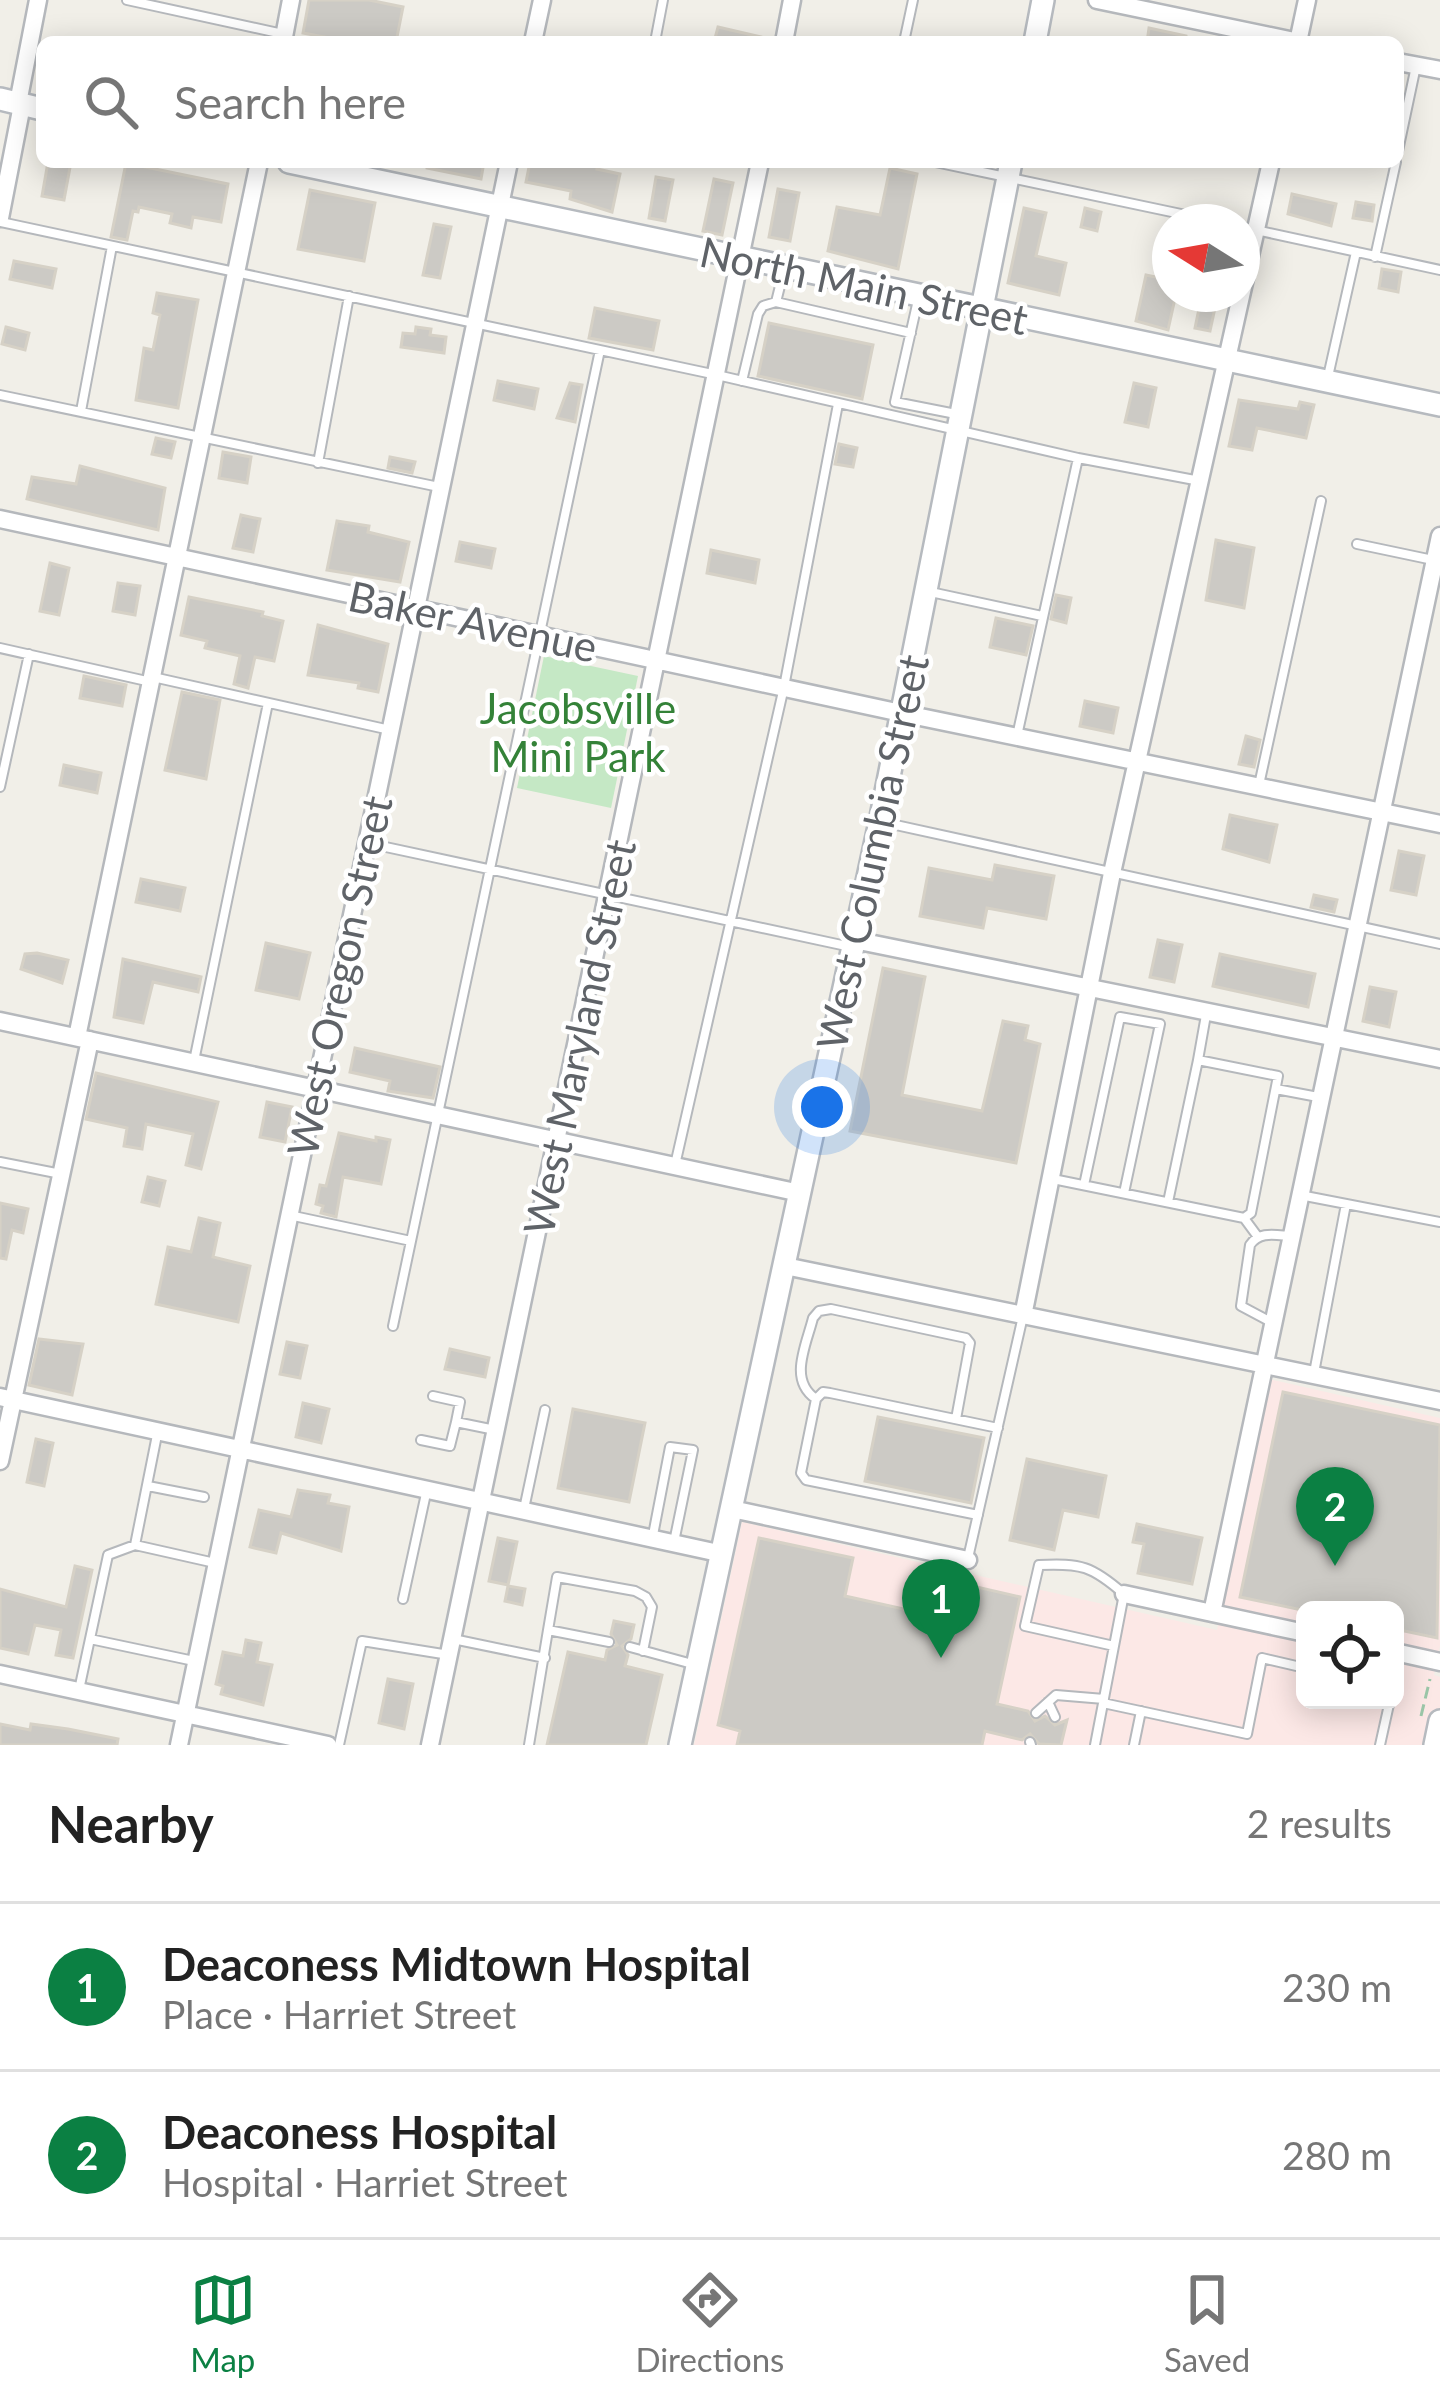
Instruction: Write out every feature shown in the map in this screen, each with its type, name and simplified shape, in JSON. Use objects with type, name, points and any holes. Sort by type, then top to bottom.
[{"type":"main road","points":[[1035,36],[1043,0]]},
{"type":"main road","name":"North Main Street","points":[[371,170],[500,208],[1440,405]]},
{"type":"main road","name":"West Columbia Street","points":[[680,1745],[880,822],[1010,170]]},
{"type":"main road","points":[[1429,1725],[1435,1745]]},
{"type":"street","points":[[0,220],[38,0]]},
{"type":"street","points":[[284,36],[291,0]]},
{"type":"street","points":[[534,36],[542,0]]},
{"type":"street","points":[[785,36],[792,0]]},
{"type":"street","points":[[1097,0],[1269,36]]},
{"type":"street","points":[[1299,36],[1307,0]]},
{"type":"street","points":[[1407,64],[1440,70]]},
{"type":"street","points":[[0,1461],[7,1398],[61,1174],[151,679],[258,168]]},
{"type":"street","name":"West Oregon Street","points":[[179,1745],[508,168]]},
{"type":"street","name":"West Maryland Street","points":[[430,1745],[759,168]]},
{"type":"street","points":[[1257,204],[1269,168]]},
{"type":"street","points":[[1023,1316],[1093,986],[1112,873],[1235,312]]},
{"type":"street","name":"Baker Avenue","points":[[0,519],[1440,824]]},
{"type":"street","points":[[1212,1613],[1440,536]]},
{"type":"street","points":[[853,944],[1093,986],[1440,1059]]},
{"type":"street","points":[[0,1021],[800,1193]]},
{"type":"street","points":[[785,1266],[1440,1401]]},
{"type":"street","points":[[7,1398],[722,1554]]},
{"type":"street","points":[[732,1509],[968,1560]]},
{"type":"street","points":[[1124,1594],[1296,1632]]},
{"type":"street","points":[[1404,1656],[1436,1669]]},
{"type":"street","points":[[0,1674],[328,1745]]},
{"type":"lane","points":[[128,0],[158,3],[277,36]]},
{"type":"lane","points":[[656,36],[663,0]]},
{"type":"lane","points":[[905,36],[913,0]]},
{"type":"lane","points":[[1376,257],[1395,168]]},
{"type":"lane","points":[[1010,170],[1152,205]]},
{"type":"lane","points":[[0,220],[838,404],[961,423]]},
{"type":"lane","points":[[1260,230],[1440,270]]},
{"type":"lane","points":[[81,411],[112,246]]},
{"type":"lane","points":[[1327,382],[1356,252]]},
{"type":"lane","points":[[776,302],[785,267]]},
{"type":"lane","points":[[318,463],[349,296]]},
{"type":"lane","points":[[918,297],[895,401],[1078,458],[1201,481]]},
{"type":"lane","points":[[742,381],[758,314],[763,306],[776,302],[911,333]]},
{"type":"lane","points":[[393,1326],[600,350]]},
{"type":"lane","points":[[0,395],[441,488]]},
{"type":"lane","points":[[675,1166],[784,687],[838,404]]},
{"type":"lane","points":[[1017,736],[1078,458]]},
{"type":"lane","points":[[1259,786],[1321,502]]},
{"type":"lane","points":[[1357,544],[1435,560]]},
{"type":"lane","points":[[926,591],[1042,616]]},
{"type":"lane","points":[[0,648],[391,730]]},
{"type":"lane","points":[[0,787],[28,654]]},
{"type":"lane","points":[[194,1063],[268,703]]},
{"type":"lane","points":[[880,822],[1440,944]]},
{"type":"lane","points":[[367,843],[853,944]]},
{"type":"lane","points":[[1168,1202],[1207,1011]]},
{"type":"lane","points":[[1084,1185],[1120,1017],[1160,1024],[1124,1193]]},
{"type":"lane","points":[[1198,1060],[1278,1076],[1251,1213],[1244,1218]]},
{"type":"lane","points":[[1276,1089],[1320,1098]]},
{"type":"lane","points":[[0,1162],[61,1174]]},
{"type":"lane","points":[[1053,1178],[1244,1218],[1258,1237]]},
{"type":"lane","points":[[1300,1195],[1440,1222]]},
{"type":"lane","points":[[1313,1374],[1346,1204]]},
{"type":"lane","points":[[290,1215],[411,1241]]},
{"type":"lane","points":[[1272,1322],[1241,1306],[1250,1245],[1258,1237],[1292,1236]]},
{"type":"lane","points":[[816,1399],[804,1390],[799,1378],[813,1318],[831,1309],[966,1338],[970,1343],[956,1419]]},
{"type":"lane","points":[[968,1560],[1023,1316]]},
{"type":"lane","points":[[978,1515],[806,1480],[801,1473],[816,1399],[823,1392],[830,1393],[998,1428]]},
{"type":"lane","points":[[421,1440],[450,1446],[460,1402],[433,1396]]},
{"type":"lane","points":[[524,1510],[545,1410]]},
{"type":"lane","points":[[455,1422],[496,1431]]},
{"type":"lane","points":[[135,1545],[158,1431]]},
{"type":"lane","points":[[652,1538],[670,1447],[692,1450],[674,1543]]},
{"type":"lane","points":[[148,1486],[204,1497]]},
{"type":"lane","points":[[403,1599],[427,1490]]},
{"type":"lane","points":[[79,1691],[108,1556],[135,1545],[217,1564]]},
{"type":"lane","points":[[1095,1745],[1124,1594],[1101,1574],[1077,1564],[1039,1565],[1025,1626],[1114,1646]]},
{"type":"lane","points":[[529,1745],[557,1577],[635,1591],[651,1600],[643,1651]]},
{"type":"lane","points":[[548,1630],[609,1642]]},
{"type":"lane","points":[[90,1639],[196,1661]]},
{"type":"lane","points":[[339,1745],[362,1641],[545,1658]]},
{"type":"lane","points":[[630,1647],[698,1666]]},
{"type":"lane","points":[[1036,1713],[1056,1695],[1247,1734],[1262,1658],[1296,1666]]},
{"type":"lane","points":[[1048,1702],[1055,1717]]},
{"type":"lane","points":[[1380,1745],[1388,1709]]},
{"type":"lane","points":[[1134,1745],[1142,1711]]},
{"type":"path","points":[[1429,1725],[1436,1669]]},
{"type":"shaded area","points":[[1269,1379],[1440,1418],[1440,1646],[1434,1675],[1440,1677],[1440,1745],[694,1745],[742,1522],[1217,1630]]},
{"type":"green space","name":"Jacobsville Mini Park","points":[[544,656],[638,676],[611,808],[517,788]]},
{"type":"building","points":[[309,0],[369,0],[403,7],[397,36],[303,33]]},
{"type":"building","points":[[718,27],[757,36],[716,36]]},
{"type":"building","points":[[1149,28],[1186,36],[1148,36]]},
{"type":"building","points":[[47,168],[70,168],[64,200],[42,196]]},
{"type":"building","points":[[125,168],[150,168],[228,184],[221,222],[193,217],[191,228],[170,223],[172,214],[139,207],[138,212],[133,211],[127,240],[111,237]]},
{"type":"building","points":[[427,168],[483,168],[481,179]]},
{"type":"building","points":[[529,168],[597,168],[620,174],[612,212],[570,199],[571,191],[526,182]]},
{"type":"building","points":[[890,168],[917,174],[898,269],[828,251],[837,207],[880,215]]},
{"type":"building","points":[[656,177],[673,180],[665,221],[649,218]]},
{"type":"building","points":[[714,179],[733,183],[722,235],[703,231]]},
{"type":"building","points":[[778,189],[799,193],[790,241],[769,237]]},
{"type":"building","points":[[310,190],[375,203],[364,261],[298,249]]},
{"type":"building","points":[[1292,194],[1336,204],[1331,226],[1288,214]]},
{"type":"building","points":[[1356,202],[1374,205],[1372,221],[1353,218]]},
{"type":"building","points":[[1024,208],[1046,213],[1036,256],[1066,263],[1059,295],[1008,283]]},
{"type":"building","points":[[1085,208],[1101,212],[1097,231],[1081,227]]},
{"type":"building","points":[[434,224],[451,227],[440,278],[423,275]]},
{"type":"building","points":[[14,261],[56,269],[52,288],[10,279]]},
{"type":"building","points":[[1382,269],[1401,272],[1398,292],[1379,288]]},
{"type":"building","points":[[1146,275],[1152,276],[1152,312],[1172,312],[1168,330],[1136,321]]},
{"type":"building","points":[[157,293],[198,300],[178,408],[136,400],[144,348],[153,350],[160,315],[153,313]]},
{"type":"building","points":[[595,308],[659,321],[653,350],[589,338]]},
{"type":"building","points":[[1198,312],[1214,312],[1210,331],[1195,328]]},
{"type":"building","points":[[769,323],[873,345],[862,399],[758,376]]},
{"type":"building","points":[[6,327],[29,333],[25,350],[2,344]]},
{"type":"building","points":[[416,327],[446,337],[444,353],[401,347],[403,333],[415,334]]},
{"type":"building","points":[[498,381],[538,389],[534,409],[494,400]]},
{"type":"building","points":[[570,383],[582,385],[575,422],[557,418]]},
{"type":"building","points":[[1134,383],[1156,388],[1148,427],[1125,422]]},
{"type":"building","points":[[1239,400],[1298,409],[1300,402],[1314,405],[1306,438],[1257,428],[1252,450],[1229,446]]},
{"type":"building","points":[[156,438],[175,442],[171,458],[152,454]]},
{"type":"building","points":[[839,444],[857,448],[853,467],[835,464]]},
{"type":"building","points":[[223,452],[251,457],[247,483],[219,478]]},
{"type":"building","points":[[390,457],[415,462],[412,473],[388,468]]},
{"type":"building","points":[[80,466],[165,488],[158,530],[27,499],[32,477],[76,484]]},
{"type":"building","points":[[241,515],[260,519],[253,552],[233,548]]},
{"type":"building","points":[[337,521],[369,526],[368,532],[409,542],[400,582],[327,570]]},
{"type":"building","points":[[1216,540],[1254,548],[1244,608],[1206,600]]},
{"type":"building","points":[[460,542],[495,549],[491,568],[456,561]]},
{"type":"building","points":[[711,550],[759,560],[755,583],[707,573]]},
{"type":"building","points":[[50,563],[69,568],[59,615],[40,611]]},
{"type":"building","points":[[118,583],[140,586],[135,615],[113,611]]},
{"type":"building","points":[[1056,595],[1071,598],[1066,623],[1051,619]]},
{"type":"building","points":[[189,597],[263,612],[262,616],[283,621],[274,661],[255,657],[248,688],[234,684],[240,656],[205,648],[207,641],[181,635]]},
{"type":"building","points":[[996,618],[1033,626],[1026,655],[990,647]]},
{"type":"building","points":[[318,625],[388,644],[378,692],[358,688],[359,683],[308,675]]},
{"type":"building","points":[[84,676],[126,685],[122,706],[80,698]]},
{"type":"building","points":[[182,692],[220,700],[206,779],[165,770]]},
{"type":"building","points":[[1085,701],[1118,708],[1113,733],[1080,726]]},
{"type":"building","points":[[1246,736],[1260,740],[1254,767],[1239,764]]},
{"type":"building","points":[[64,765],[101,773],[97,793],[60,785]]},
{"type":"building","points":[[1230,815],[1277,825],[1269,862],[1223,849]]},
{"type":"building","points":[[1399,851],[1424,856],[1416,895],[1391,890]]},
{"type":"building","points":[[995,865],[1054,876],[1046,919],[987,908],[983,928],[920,916],[929,868],[992,880]]},
{"type":"building","points":[[141,879],[185,888],[180,911],[136,902]]},
{"type":"building","points":[[1314,895],[1337,900],[1334,912],[1311,907]]},
{"type":"building","points":[[1158,940],[1182,945],[1174,982],[1150,977]]},
{"type":"building","points":[[266,943],[310,953],[299,999],[256,990]]},
{"type":"building","points":[[25,954],[68,960],[62,983],[21,969]]},
{"type":"building","points":[[1220,954],[1315,974],[1308,1007],[1213,986]]},
{"type":"building","points":[[123,959],[201,977],[198,992],[153,982],[143,1023],[114,1017]]},
{"type":"building","points":[[883,968],[925,977],[902,1095],[982,1111],[1003,1021],[1028,1026],[1025,1040],[1040,1044],[1016,1163],[850,1131]]},
{"type":"building","points":[[1370,987],[1396,992],[1389,1027],[1363,1021]]},
{"type":"building","points":[[355,1048],[440,1067],[433,1098],[388,1091],[390,1081],[350,1072]]},
{"type":"building","points":[[96,1073],[218,1102],[201,1169],[186,1165],[193,1134],[146,1124],[142,1149],[124,1146],[127,1128],[86,1119]]},
{"type":"building","points":[[267,1102],[292,1107],[285,1142],[260,1137]]},
{"type":"building","points":[[339,1133],[390,1140],[381,1184],[343,1177],[336,1217],[321,1213],[323,1206],[316,1204],[320,1185],[326,1186]]},
{"type":"building","points":[[148,1177],[165,1181],[159,1206],[142,1202]]},
{"type":"building","points":[[0,1203],[28,1209],[23,1233],[12,1230],[6,1259],[0,1258]]},
{"type":"building","points":[[199,1218],[220,1223],[213,1257],[250,1266],[238,1322],[156,1304],[168,1247],[191,1252]]},
{"type":"building","points":[[39,1339],[83,1344],[72,1395],[29,1385]]},
{"type":"building","points":[[287,1342],[307,1346],[300,1378],[280,1374]]},
{"type":"building","points":[[450,1349],[489,1358],[485,1377],[445,1369]]},
{"type":"building","points":[[1283,1392],[1440,1425],[1437,1638],[1404,1631],[1404,1601],[1296,1601],[1296,1609],[1240,1597]]},
{"type":"building","points":[[303,1403],[329,1409],[321,1443],[296,1437]]},
{"type":"building","points":[[573,1409],[645,1423],[629,1502],[558,1488]]},
{"type":"building","points":[[878,1417],[984,1438],[971,1503],[865,1481]]},
{"type":"building","points":[[36,1439],[53,1443],[44,1486],[27,1482]]},
{"type":"building","points":[[1027,1459],[1106,1476],[1098,1517],[1063,1510],[1054,1550],[1010,1540]]},
{"type":"building","points":[[298,1490],[330,1495],[328,1503],[349,1507],[341,1551],[281,1533],[276,1553],[250,1547],[259,1510],[291,1517]]},
{"type":"building","points":[[1137,1524],[1202,1538],[1192,1584],[1138,1573],[1144,1544],[1133,1542]]},
{"type":"building","points":[[498,1538],[517,1542],[508,1585],[489,1581]]},
{"type":"building","points":[[759,1538],[853,1558],[845,1596],[917,1612],[925,1575],[1020,1597],[997,1704],[1028,1711],[1035,1721],[1045,1716],[1055,1725],[1067,1720],[1061,1745],[1039,1744],[1030,1734],[1022,1740],[985,1731],[982,1745],[737,1745],[740,1731],[718,1725]]},
{"type":"building","points":[[75,1566],[92,1570],[73,1658],[56,1655],[61,1630],[35,1625],[28,1654],[0,1648],[0,1589],[66,1607]]},
{"type":"building","points":[[508,1586],[525,1589],[522,1605],[505,1601]]},
{"type":"building","points":[[614,1621],[634,1625],[631,1639],[622,1646],[628,1655],[625,1666],[662,1675],[646,1745],[547,1745],[568,1652],[605,1660],[607,1650],[617,1645],[611,1634]]},
{"type":"building","points":[[246,1640],[261,1643],[257,1662],[272,1665],[263,1705],[221,1694],[223,1686],[216,1684],[223,1652],[243,1656]]},
{"type":"building","points":[[388,1679],[413,1684],[404,1729],[379,1723]]},
{"type":"building","points":[[0,1724],[30,1730],[31,1724],[118,1739],[117,1745],[0,1745]]},
{"type":"place","name":"Deaconess Hospital","points":[[1335,1566]]},
{"type":"place","name":"Deaconess Midtown Hospital","points":[[941,1658]]}]
